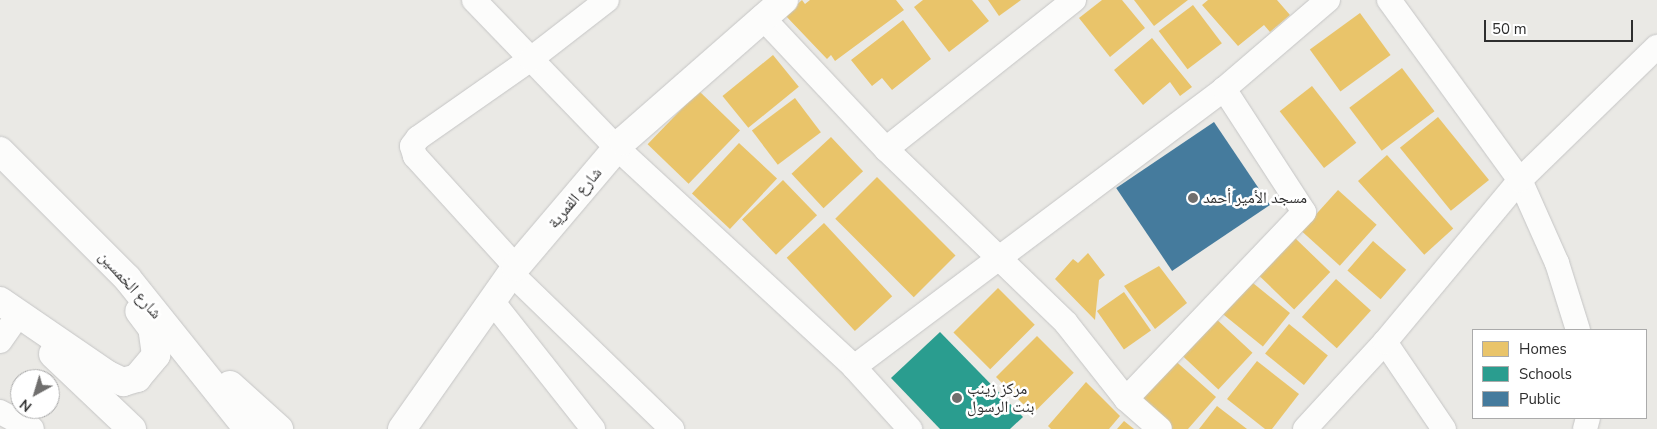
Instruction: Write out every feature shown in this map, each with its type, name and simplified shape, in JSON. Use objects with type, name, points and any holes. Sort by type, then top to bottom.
[{"type":"street","points":[[474,0],[617,148],[854,367],[910,429]]},
{"type":"street","points":[[607,0],[531,59],[418,138],[412,146],[415,156],[514,271],[672,429]]},
{"type":"street","name":"شارع القمرية","points":[[402,429],[514,271],[617,148],[762,16],[784,0]]},
{"type":"street","points":[[886,149],[1074,0]]},
{"type":"street","points":[[854,367],[1224,89],[1328,0]]},
{"type":"street","points":[[1389,0],[1520,180],[1557,263],[1578,329]]},
{"type":"street","points":[[762,16],[886,149],[1066,323],[1126,399],[1160,429]]},
{"type":"street","points":[[1305,429],[1386,342],[1520,180],[1657,47]]},
{"type":"street","points":[[1126,399],[1304,212],[1224,89]]},
{"type":"street","name":"شارع الخمسين","points":[[0,151],[127,278],[248,429]]},
{"type":"street","points":[[5,307],[108,375],[123,382],[137,378],[149,366],[156,355],[152,328],[71,222]]},
{"type":"street","points":[[492,301],[593,429]]},
{"type":"street","points":[[0,341],[5,307]]},
{"type":"street","points":[[5,307],[132,429]]},
{"type":"street","points":[[172,332],[279,429]]},
{"type":"street","points":[[1386,342],[1444,429]]},
{"type":"street","points":[[0,412],[31,429]]},
{"type":"building: Homes","points":[[802,0],[805,4],[810,0],[896,0],[904,10],[835,61],[831,55],[827,59],[785,15]]},
{"type":"building: Homes","points":[[923,0],[972,0],[989,21],[949,52],[914,7]]},
{"type":"building: Homes","points":[[988,0],[1021,0],[999,16]]},
{"type":"building: Homes","points":[[1102,0],[1122,0],[1145,28],[1110,57],[1079,18]]},
{"type":"building: Homes","points":[[1134,0],[1188,0],[1154,26]]},
{"type":"building: Homes","points":[[1208,0],[1277,0],[1290,15],[1270,32],[1264,25],[1238,46],[1202,5]]},
{"type":"building: Homes","points":[[1193,5],[1222,43],[1188,69],[1159,31]]},
{"type":"building: Homes","points":[[1360,13],[1391,55],[1340,92],[1310,49]]},
{"type":"building: Homes","points":[[903,20],[931,59],[892,90],[882,78],[872,86],[851,60]]},
{"type":"building: Homes","points":[[1152,38],[1192,87],[1180,96],[1170,82],[1143,105],[1114,70]]},
{"type":"building: Homes","points":[[773,55],[799,87],[748,128],[722,96]]},
{"type":"building: Homes","points":[[1402,68],[1434,111],[1382,151],[1349,108]]},
{"type":"building: Homes","points":[[1312,86],[1356,143],[1324,168],[1280,111]]},
{"type":"building: Homes","points":[[699,91],[740,131],[689,184],[648,144]]},
{"type":"building: Homes","points":[[795,98],[821,132],[778,165],[752,130]]},
{"type":"building: Homes","points":[[1438,117],[1489,180],[1451,211],[1400,148]]},
{"type":"building: Homes","points":[[831,137],[863,171],[824,208],[792,174]]},
{"type":"building: Homes","points":[[739,143],[777,178],[730,229],[692,193]]},
{"type":"building: Homes","points":[[1387,155],[1453,229],[1424,255],[1358,181]]},
{"type":"building: Homes","points":[[877,177],[955,255],[914,297],[835,219]]},
{"type":"building: Homes","points":[[783,180],[817,215],[776,255],[742,220]]},
{"type":"building: Homes","points":[[1338,190],[1377,225],[1340,266],[1301,231]]},
{"type":"building: Homes","points":[[824,223],[892,296],[855,331],[787,258]]},
{"type":"building: Homes","points":[[1295,238],[1330,272],[1294,309],[1259,275]]},
{"type":"building: Homes","points":[[1373,241],[1406,270],[1381,299],[1347,270]]},
{"type":"building: Homes","points":[[1088,253],[1105,275],[1099,280],[1095,320],[1055,279],[1073,259],[1078,263]]},
{"type":"building: Homes","points":[[1159,266],[1187,303],[1155,329],[1124,286]]},
{"type":"building: Homes","points":[[1248,279],[1290,313],[1263,346],[1221,312]]},
{"type":"building: Homes","points":[[1336,279],[1371,310],[1337,348],[1302,317]]},
{"type":"building: Homes","points":[[998,288],[1035,325],[990,369],[953,333]]},
{"type":"building: Homes","points":[[1124,292],[1151,331],[1124,349],[1097,311]]},
{"type":"building: Homes","points":[[1213,316],[1252,353],[1218,389],[1179,353]]},
{"type":"building: Homes","points":[[1289,324],[1328,355],[1304,385],[1265,354]]},
{"type":"building: Homes","points":[[1037,336],[1074,373],[1033,414],[996,377]]},
{"type":"building: Homes","points":[[1171,357],[1216,397],[1188,429],[1170,429],[1135,398]]},
{"type":"building: Homes","points":[[1257,361],[1299,394],[1272,429],[1265,429],[1227,399]]},
{"type":"building: Homes","points":[[1086,382],[1120,416],[1109,429],[1051,429],[1048,426]]},
{"type":"building: Homes","points":[[1217,406],[1247,429],[1199,429]]},
{"type":"building: Homes","points":[[1124,421],[1134,429],[1117,429]]},
{"type":"building: Schools","name":"مركز زينب بنت الرسول","points":[[940,332],[1023,417],[1010,429],[940,429],[891,378]]},
{"type":"building: Public","name":"مسجد الأمير أحمد","points":[[1214,122],[1270,205],[1172,271],[1116,188]]},
{"type":"place","name":"مسجد الأمير أحمد","points":[[1193,198]]},
{"type":"place","name":"مركز زينب بنت الرسول","points":[[957,398]]}]
